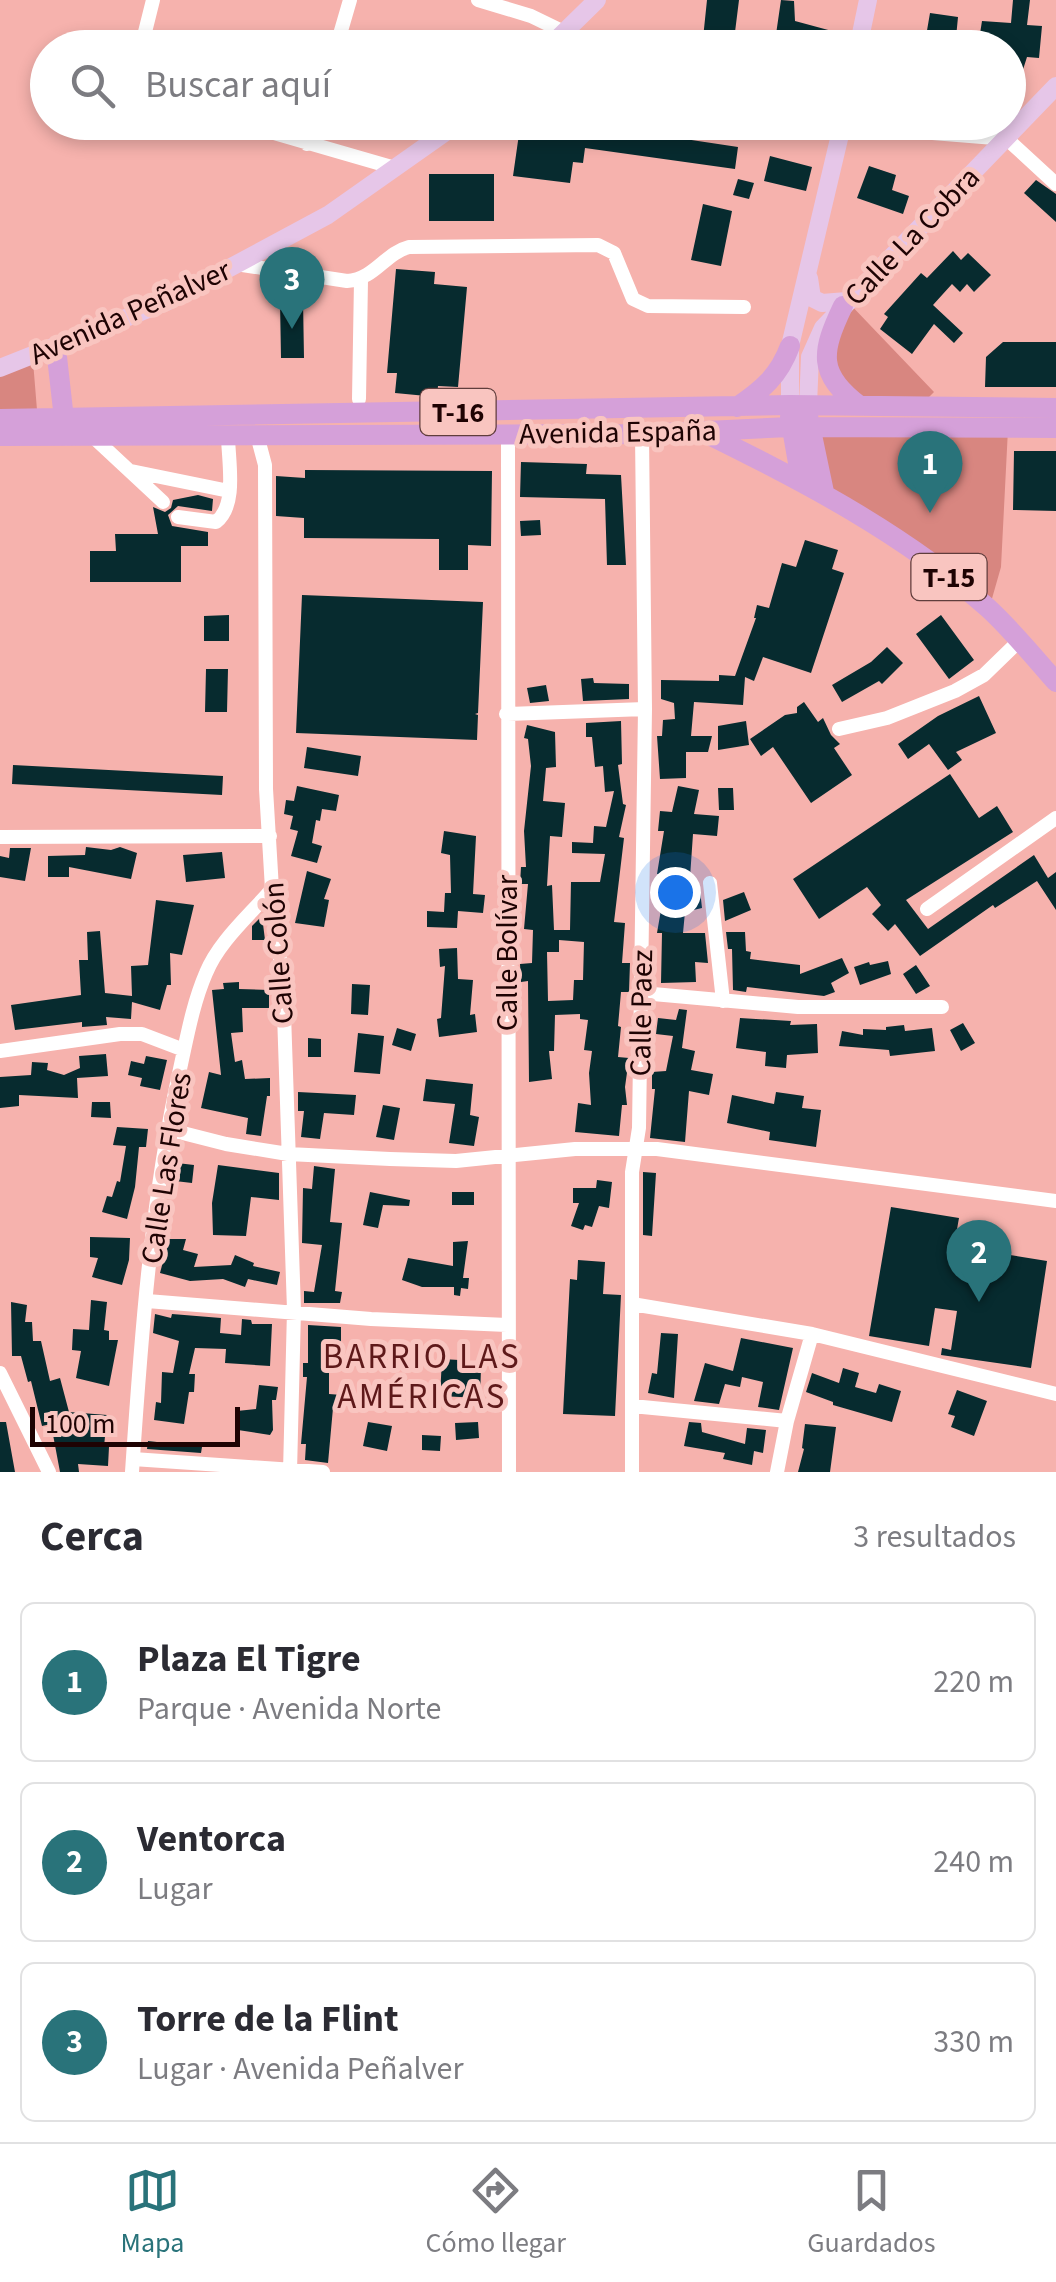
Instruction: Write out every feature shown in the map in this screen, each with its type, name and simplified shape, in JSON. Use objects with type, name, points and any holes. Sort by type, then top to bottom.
[{"type":"highway","points":[[845,304],[827,344],[826,360],[840,391],[860,406]]},
{"type":"highway","points":[[737,408],[765,388],[782,367],[790,346]]},
{"type":"highway","points":[[56,348],[64,419]]},
{"type":"highway","name":"Avenida España","points":[[0,436],[642,434],[703,432],[860,406],[1056,408]]},
{"type":"highway","name":"Avenida España","points":[[0,419],[737,408],[799,416],[1056,428]]},
{"type":"highway","name":"T-16","points":[[659,409],[703,432]]},
{"type":"highway","points":[[799,416],[801,480]]},
{"type":"highway","points":[[799,416],[824,492]]},
{"type":"highway","name":"T-15","points":[[703,432],[824,492],[936,566],[989,609],[1056,682]]},
{"type":"main road","points":[[566,30],[597,0]]},
{"type":"main road","points":[[862,30],[868,0]]},
{"type":"main road","name":"Calle La Cobra","points":[[1026,118],[1056,86]]},
{"type":"main road","name":"Avenida Peñalver","points":[[0,368],[166,302],[328,215],[435,140]]},
{"type":"main road","points":[[799,416],[790,346],[838,140]]},
{"type":"main road","name":"Calle La Cobra","points":[[799,416],[815,341],[845,304],[1006,140]]},
{"type":"main road","points":[[809,262],[808,290],[812,298],[822,303],[845,304]]},
{"type":"street","points":[[146,30],[153,0]]},
{"type":"street","points":[[341,30],[350,0]]},
{"type":"street","points":[[478,0],[531,16],[560,30]]},
{"type":"street","points":[[294,140],[395,168]]},
{"type":"street","points":[[307,144],[308,140]]},
{"type":"street","points":[[1008,140],[1056,184]]},
{"type":"street","points":[[236,264],[347,281],[361,280],[376,272],[399,250],[409,247],[598,245],[614,253],[633,298],[648,306],[744,307]]},
{"type":"street","points":[[359,400],[361,280]]},
{"type":"street","points":[[64,419],[92,436],[162,502]]},
{"type":"street","name":"Calle Bolívar","points":[[508,434],[508,1472]]},
{"type":"street","name":"Calle Paez","points":[[632,1472],[632,1172],[639,1128],[645,710],[642,434]]},
{"type":"street","points":[[178,517],[216,522],[224,516],[228,505],[228,435]]},
{"type":"street","name":"Calle Colón","points":[[257,435],[265,464],[266,789],[283,984],[294,1310],[290,1471]]},
{"type":"street","points":[[124,469],[228,491]]},
{"type":"street","points":[[840,729],[887,718],[955,692],[984,675],[1019,640]]},
{"type":"street","points":[[506,714],[645,710]]},
{"type":"street","points":[[927,909],[1056,818]]},
{"type":"street","points":[[0,837],[270,836]]},
{"type":"street","points":[[710,882],[723,1001]]},
{"type":"street","name":"Calle Las Flores","points":[[132,1466],[167,1129],[184,1050],[206,970],[272,889]]},
{"type":"street","points":[[642,993],[798,1006],[942,1006]]},
{"type":"street","points":[[0,1051],[120,1034],[142,1034],[184,1050]]},
{"type":"street","points":[[167,1129],[288,1154],[456,1161],[575,1149],[634,1148],[1056,1201]]},
{"type":"street","points":[[147,1300],[507,1326]]},
{"type":"street","points":[[632,1304],[812,1334],[1056,1394]]},
{"type":"street","points":[[777,1472],[812,1334]]},
{"type":"street","points":[[0,1372],[49,1472]]},
{"type":"street","points":[[632,1406],[787,1422]]},
{"type":"street","points":[[132,1466],[322,1472]]},
{"type":"shaded area","points":[[847,301],[934,392],[919,407],[860,406],[840,391],[827,344]]},
{"type":"shaded area","points":[[33,361],[37,410],[0,410],[0,375]]},
{"type":"shaded area","points":[[809,427],[1008,429],[1001,567],[989,609],[824,492]]},
{"type":"building","points":[[707,0],[739,0],[735,30],[704,30]]},
{"type":"building","points":[[781,0],[794,1],[795,21],[828,30],[777,30]]},
{"type":"building","points":[[1013,0],[1030,0],[1027,25],[1042,26],[1039,58],[1026,60],[1026,30],[981,30],[982,21],[1011,23]]},
{"type":"building","points":[[930,13],[958,17],[957,30],[927,30]]},
{"type":"building","points":[[518,140],[691,140],[738,147],[735,169],[585,148],[583,163],[573,162],[570,183],[513,176]]},
{"type":"building","points":[[770,156],[812,167],[806,191],[764,181]]},
{"type":"building","points":[[869,166],[896,175],[892,190],[909,196],[903,214],[857,198]]},
{"type":"building","points":[[429,174],[494,174],[494,221],[429,221]]},
{"type":"building","points":[[738,179],[754,183],[749,199],[733,195]]},
{"type":"building","points":[[1036,180],[1056,194],[1056,222],[1024,193]]},
{"type":"building","points":[[703,204],[732,211],[721,266],[691,260]]},
{"type":"building","points":[[953,251],[961,260],[968,253],[991,275],[974,292],[967,284],[960,292],[952,284],[933,305],[963,333],[954,343],[934,324],[912,354],[880,329],[888,317],[884,314],[921,273],[927,278]]},
{"type":"building","points":[[396,269],[435,272],[434,284],[467,287],[458,387],[438,386],[437,397],[395,393],[397,373],[387,373]]},
{"type":"building","points":[[303,300],[304,358],[281,358],[280,301]]},
{"type":"building","points":[[1003,342],[1056,342],[1056,387],[985,387],[986,357]]},
{"type":"building","points":[[1014,451],[1056,451],[1056,511],[1013,510]]},
{"type":"building","points":[[521,462],[587,464],[586,474],[621,475],[626,565],[607,565],[605,499],[520,497]]},
{"type":"building","points":[[305,470],[492,471],[491,546],[468,545],[468,570],[439,570],[439,539],[304,538],[304,518],[276,516],[276,476],[305,478]]},
{"type":"building","points":[[198,495],[213,499],[212,511],[178,506],[168,515],[172,526],[208,532],[208,546],[181,546],[181,582],[90,582],[90,551],[116,551],[115,534],[158,534],[153,507],[165,512],[173,500]]},
{"type":"building","points":[[540,520],[541,535],[521,536],[520,521]]},
{"type":"building","points":[[805,540],[838,550],[832,569],[844,573],[811,673],[763,657],[754,681],[745,677],[743,705],[694,702],[691,736],[712,736],[708,752],[686,752],[686,778],[660,779],[657,736],[662,736],[663,720],[675,719],[674,703],[661,699],[661,680],[719,681],[719,675],[735,676],[757,605],[769,608],[782,563],[796,567]]},
{"type":"building","points":[[302,595],[483,602],[475,714],[477,740],[296,733]]},
{"type":"building","points":[[229,615],[229,641],[204,641],[204,616]]},
{"type":"building","points":[[941,615],[974,660],[949,679],[916,634]]},
{"type":"building","points":[[887,647],[903,663],[882,684],[879,681],[842,702],[832,685],[871,662]]},
{"type":"building","points":[[206,669],[228,669],[227,712],[205,712]]},
{"type":"building","points":[[593,678],[594,683],[629,684],[629,699],[583,701],[581,679]]},
{"type":"building","points":[[546,685],[549,701],[530,703],[527,688]]},
{"type":"building","points":[[979,696],[996,733],[956,752],[962,760],[948,770],[929,744],[908,759],[898,744],[938,716]]},
{"type":"building","points":[[804,702],[818,722],[823,718],[840,744],[834,748],[852,775],[811,803],[773,747],[761,756],[750,739],[785,715],[797,713],[797,707]]},
{"type":"building","points":[[621,721],[622,764],[618,765],[626,805],[619,837],[624,838],[614,922],[625,923],[622,963],[630,963],[629,992],[621,992],[618,1026],[618,1057],[629,1058],[627,1105],[622,1105],[619,1136],[575,1132],[578,1103],[591,1105],[592,1051],[584,1050],[588,1020],[580,1019],[580,1014],[555,1015],[554,1051],[549,1051],[552,1079],[529,1082],[528,981],[521,982],[520,964],[532,963],[533,930],[524,929],[528,884],[520,884],[521,867],[526,867],[524,831],[531,766],[528,739],[524,738],[527,725],[555,732],[556,767],[546,768],[543,801],[565,803],[562,837],[550,836],[547,886],[552,885],[554,930],[570,930],[571,882],[600,882],[605,854],[572,853],[572,842],[593,843],[594,826],[606,827],[614,791],[605,792],[603,766],[595,767],[592,737],[586,737],[586,723]],"holes":[[[559,940],[584,942],[583,980],[574,980],[573,1000],[548,1001],[547,952],[559,952]]]},
{"type":"building","points":[[746,721],[749,745],[718,750],[718,726]]},
{"type":"building","points":[[307,747],[361,756],[358,776],[304,768]]},
{"type":"building","points":[[13,765],[223,776],[222,795],[12,784]]},
{"type":"building","points":[[950,774],[979,818],[997,806],[1013,832],[906,900],[928,929],[1034,855],[1048,878],[1056,872],[1056,910],[1037,881],[995,908],[993,905],[920,956],[895,924],[888,931],[872,914],[881,905],[867,887],[819,919],[793,879]]},
{"type":"building","points":[[297,786],[339,795],[336,811],[322,809],[320,821],[316,820],[312,843],[322,846],[317,863],[291,856],[298,831],[290,829],[293,816],[284,814],[286,800],[294,801]]},
{"type":"building","points":[[678,786],[699,790],[694,814],[719,816],[717,836],[693,834],[689,892],[700,890],[702,908],[685,912],[683,933],[705,933],[708,963],[695,962],[696,982],[661,983],[662,933],[657,933],[667,875],[657,874],[664,831],[658,831],[660,811],[672,812]]},
{"type":"building","points":[[718,788],[733,788],[734,810],[719,810]]},
{"type":"building","points":[[444,831],[476,836],[473,894],[485,895],[483,913],[458,911],[457,928],[427,927],[427,911],[444,912],[445,893],[451,893],[450,855],[441,853]]},
{"type":"building","points":[[86,847],[120,847],[137,853],[131,879],[69,867],[69,877],[48,877],[48,856],[85,855]]},
{"type":"building","points":[[10,848],[31,848],[25,881],[0,877],[0,856],[9,858]]},
{"type":"building","points":[[222,852],[225,878],[186,882],[183,855]]},
{"type":"building","points":[[307,871],[331,879],[324,899],[329,900],[324,927],[295,923]]},
{"type":"building","points":[[744,892],[751,910],[725,921],[723,900]]},
{"type":"building","points":[[156,900],[194,905],[182,955],[170,953],[171,985],[167,985],[160,1010],[132,1002],[131,1019],[106,1017],[107,1025],[82,1027],[82,1022],[15,1030],[11,1005],[81,995],[79,960],[88,960],[87,932],[100,931],[105,993],[132,996],[131,966],[148,965]]},
{"type":"building","points":[[262,916],[265,940],[252,940],[252,926]]},
{"type":"building","points":[[726,932],[745,932],[750,959],[800,965],[800,974],[842,958],[849,973],[831,983],[835,992],[824,996],[747,987],[746,992],[733,990],[732,949],[728,949]]},
{"type":"building","points":[[457,948],[458,979],[473,980],[470,1015],[475,1014],[477,1032],[439,1037],[437,1019],[441,1018],[445,966],[440,967],[439,949]]},
{"type":"building","points":[[888,961],[891,974],[860,985],[854,967]]},
{"type":"building","points":[[916,965],[930,986],[916,994],[903,974]]},
{"type":"building","points":[[239,982],[239,989],[269,990],[269,1008],[242,1008],[243,1032],[231,1033],[235,1062],[242,1060],[245,1079],[270,1078],[261,1136],[246,1134],[248,1118],[201,1108],[209,1072],[221,1075],[212,990],[224,989],[223,983]]},
{"type":"building","points":[[352,984],[370,985],[368,1015],[351,1014]]},
{"type":"building","points":[[679,1009],[687,1010],[682,1048],[695,1051],[691,1070],[713,1074],[709,1095],[689,1091],[685,1142],[650,1138],[655,1089],[652,1072],[666,1071],[673,1036],[656,1034],[658,1018],[676,1020]]},
{"type":"building","points":[[740,1018],[791,1021],[790,1025],[817,1024],[818,1053],[787,1055],[786,1068],[765,1066],[766,1052],[736,1048]]},
{"type":"building","points":[[963,1023],[975,1043],[961,1051],[950,1030]]},
{"type":"building","points":[[904,1025],[905,1031],[932,1028],[935,1051],[890,1056],[889,1050],[839,1046],[842,1031],[863,1035],[863,1029],[886,1030]]},
{"type":"building","points":[[397,1028],[416,1034],[411,1051],[392,1045]]},
{"type":"building","points":[[358,1033],[384,1036],[380,1074],[354,1072]]},
{"type":"building","points":[[308,1038],[321,1039],[321,1057],[308,1057]]},
{"type":"building","points":[[106,1054],[108,1076],[77,1078],[78,1098],[19,1095],[19,1106],[0,1108],[0,1077],[31,1075],[32,1062],[48,1063],[47,1070],[64,1075],[80,1068],[79,1056]]},
{"type":"building","points":[[146,1056],[167,1060],[160,1090],[140,1086],[142,1078],[128,1075],[131,1061],[144,1064]]},
{"type":"building","points":[[426,1079],[473,1084],[470,1115],[479,1117],[474,1146],[449,1143],[455,1104],[423,1101]]},
{"type":"building","points":[[298,1092],[356,1095],[354,1115],[324,1113],[320,1139],[301,1137],[304,1111],[298,1111]]},
{"type":"building","points":[[776,1092],[804,1096],[802,1108],[821,1110],[816,1147],[769,1140],[770,1132],[727,1123],[732,1095],[774,1104]]},
{"type":"building","points":[[92,1102],[110,1102],[111,1118],[91,1117]]},
{"type":"building","points":[[383,1105],[400,1108],[394,1140],[376,1137]]},
{"type":"building","points":[[117,1127],[148,1129],[146,1147],[139,1147],[127,1219],[102,1212],[107,1196],[112,1197],[117,1181],[120,1182],[126,1146],[113,1145]]},
{"type":"building","points":[[177,1163],[194,1165],[192,1183],[175,1181]]},
{"type":"building","points":[[218,1165],[279,1173],[279,1200],[251,1197],[246,1236],[213,1235],[212,1203]]},
{"type":"building","points":[[314,1166],[335,1169],[330,1222],[342,1223],[335,1291],[342,1292],[340,1303],[304,1303],[304,1291],[314,1292],[322,1245],[302,1243],[303,1188],[312,1189]]},
{"type":"building","points":[[643,1172],[656,1173],[652,1236],[643,1235]]},
{"type":"building","points":[[597,1180],[612,1182],[609,1208],[599,1206],[592,1227],[585,1225],[583,1230],[571,1226],[579,1203],[573,1203],[573,1188],[596,1188]]},
{"type":"building","points":[[370,1192],[410,1200],[409,1206],[383,1205],[378,1228],[363,1225]]},
{"type":"building","points":[[452,1192],[474,1192],[474,1205],[452,1205]]},
{"type":"building","points":[[891,1207],[959,1218],[954,1246],[1047,1261],[1031,1368],[941,1355],[942,1348],[951,1350],[957,1311],[935,1308],[929,1346],[869,1336]]},
{"type":"building","points":[[90,1237],[130,1238],[122,1285],[92,1277],[98,1258],[90,1257]]},
{"type":"building","points":[[169,1239],[186,1239],[183,1250],[198,1254],[194,1267],[231,1265],[235,1255],[254,1263],[253,1266],[280,1272],[277,1285],[248,1279],[245,1287],[223,1279],[190,1281],[160,1273]]},
{"type":"building","points":[[468,1241],[463,1278],[469,1278],[468,1289],[461,1288],[460,1296],[454,1295],[454,1287],[422,1287],[402,1280],[408,1258],[453,1266],[453,1242]]},
{"type":"building","points":[[578,1260],[605,1262],[603,1294],[621,1295],[615,1416],[563,1414],[570,1279],[577,1280]]},
{"type":"building","points":[[91,1300],[107,1302],[104,1330],[109,1331],[109,1340],[118,1340],[109,1386],[76,1378],[81,1351],[72,1350],[73,1329],[89,1330]]},
{"type":"building","points":[[11,1302],[27,1305],[25,1322],[32,1322],[33,1341],[41,1341],[50,1381],[60,1378],[69,1412],[107,1415],[104,1447],[109,1447],[108,1466],[78,1464],[79,1472],[60,1472],[51,1424],[42,1426],[21,1356],[12,1356]]},
{"type":"building","points":[[155,1314],[171,1318],[172,1314],[221,1318],[220,1333],[241,1335],[242,1319],[251,1320],[252,1324],[272,1324],[270,1366],[225,1363],[226,1349],[195,1348],[189,1374],[195,1374],[194,1392],[189,1392],[184,1424],[154,1420],[156,1402],[161,1403],[162,1372],[173,1373],[179,1341],[153,1333]]},
{"type":"building","points":[[308,1325],[341,1327],[341,1345],[329,1345],[329,1394],[342,1395],[341,1409],[333,1408],[328,1463],[305,1460],[306,1444],[301,1444]]},
{"type":"building","points":[[661,1333],[678,1334],[674,1398],[648,1393],[652,1373],[657,1374]]},
{"type":"building","points":[[741,1338],[793,1348],[779,1410],[758,1407],[763,1382],[742,1377],[740,1387],[725,1384],[719,1404],[694,1401],[705,1363],[733,1371]]},
{"type":"building","points":[[442,1359],[459,1360],[458,1367],[481,1368],[480,1398],[440,1396]]},
{"type":"building","points":[[843,1368],[859,1373],[855,1387],[876,1393],[879,1384],[901,1391],[892,1422],[833,1405],[806,1392],[812,1373],[839,1383]]},
{"type":"building","points":[[259,1385],[278,1387],[276,1400],[272,1400],[270,1435],[238,1430],[237,1411],[256,1409]]},
{"type":"building","points":[[957,1390],[987,1401],[974,1436],[951,1427],[955,1416],[948,1414]]},
{"type":"building","points":[[0,1422],[6,1422],[15,1472],[0,1472]]},
{"type":"building","points":[[368,1422],[392,1426],[387,1451],[363,1446]]},
{"type":"building","points":[[478,1422],[479,1438],[456,1440],[455,1423]]},
{"type":"building","points":[[689,1422],[701,1423],[702,1432],[745,1444],[747,1428],[766,1430],[763,1453],[754,1451],[752,1465],[723,1459],[725,1453],[684,1446]]},
{"type":"building","points":[[805,1424],[836,1427],[830,1472],[798,1472]]},
{"type":"building","points":[[422,1435],[441,1436],[440,1451],[422,1450]]},
{"type":"building","points":[[148,1441],[202,1447],[201,1453],[147,1449]]},
{"type":"place","name":"Torre de la Flint","points":[[292,329]]},
{"type":"place","name":"Plaza El Tigre","points":[[930,513]]},
{"type":"place","name":"Ventorca","points":[[979,1302]]},
{"type":"district","name":"BARRIO LAS AMÉRICAS","points":[[422,1376]]}]
